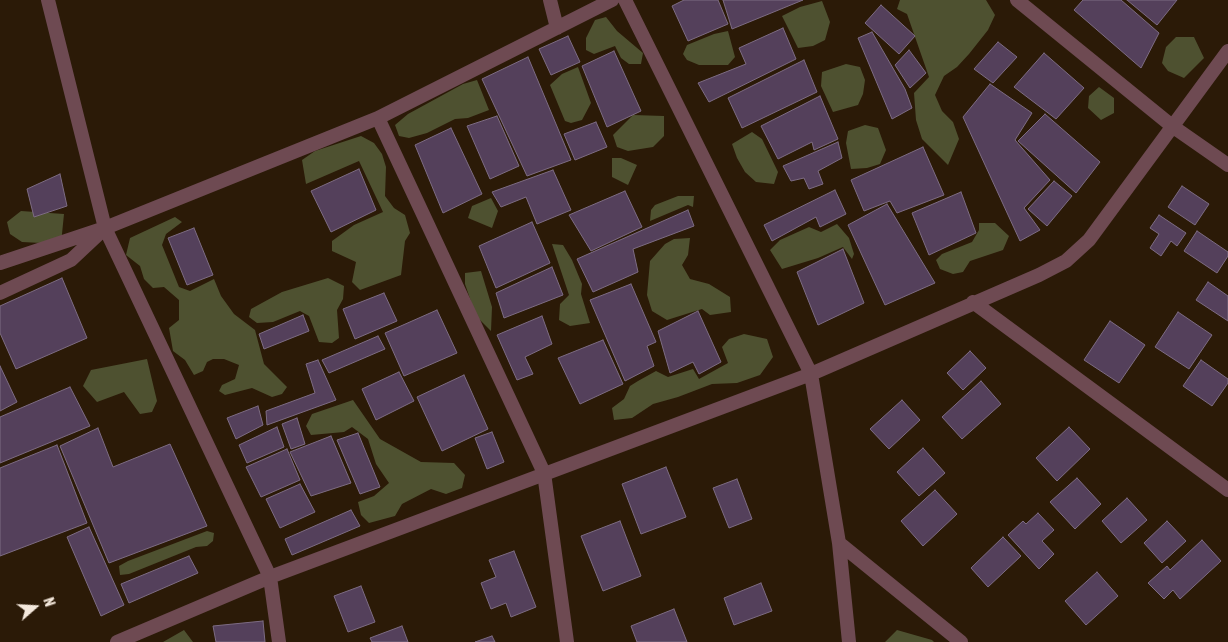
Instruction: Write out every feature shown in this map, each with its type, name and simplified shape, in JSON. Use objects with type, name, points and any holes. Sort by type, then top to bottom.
[{"type":"street","points":[[48,0],[105,228],[270,577],[279,642]]},
{"type":"street","points":[[550,0],[557,28]]},
{"type":"street","points":[[0,264],[105,228],[378,118],[612,0]]},
{"type":"street","points":[[625,0],[811,374],[839,543],[849,642]]},
{"type":"street","points":[[1017,0],[1172,126],[1228,165]]},
{"type":"street","points":[[117,642],[270,577],[811,374],[973,302],[1039,275],[1066,261],[1089,240],[1228,51]]},
{"type":"street","points":[[378,118],[544,473],[567,642]]},
{"type":"street","points":[[0,294],[71,260],[105,228]]},
{"type":"street","points":[[973,302],[1228,490]]},
{"type":"street","points":[[839,543],[961,642]]},
{"type":"green space","points":[[900,0],[986,0],[995,15],[988,30],[969,54],[957,67],[944,76],[935,95],[942,111],[953,122],[959,139],[948,165],[922,139],[916,120],[914,93],[929,77],[907,14],[897,9]]},
{"type":"green space","points":[[822,1],[830,22],[825,40],[813,46],[798,48],[782,16],[800,7]]},
{"type":"green space","points":[[606,17],[617,31],[643,53],[641,64],[629,64],[621,58],[615,46],[594,54],[586,50],[586,38],[595,20]]},
{"type":"green space","points":[[728,31],[735,57],[728,65],[699,65],[687,60],[683,54],[687,45],[714,34]]},
{"type":"green space","points":[[1176,37],[1194,37],[1204,58],[1184,78],[1168,71],[1162,63],[1166,47]]},
{"type":"green space","points":[[846,64],[860,67],[865,80],[863,94],[858,105],[833,112],[821,86],[822,72]]},
{"type":"green space","points":[[578,67],[591,103],[582,120],[571,123],[565,121],[550,85],[562,74]]},
{"type":"green space","points":[[477,80],[489,110],[468,118],[455,119],[427,133],[409,138],[399,136],[395,125],[408,114],[463,84]]},
{"type":"green space","points":[[1099,87],[1114,98],[1114,113],[1101,120],[1088,108],[1089,96]]},
{"type":"green space","points":[[633,115],[664,116],[664,136],[653,147],[628,151],[617,147],[613,135]]},
{"type":"green space","points":[[865,125],[878,128],[886,150],[880,164],[867,168],[851,169],[846,143],[848,131]]},
{"type":"green space","points":[[752,132],[762,139],[778,172],[774,184],[756,182],[745,172],[737,158],[732,144]]},
{"type":"green space","points":[[361,136],[374,143],[382,154],[386,167],[385,196],[394,208],[405,215],[410,233],[405,241],[401,275],[360,290],[352,282],[356,262],[332,251],[332,241],[354,225],[383,212],[359,161],[306,184],[302,160],[315,151]]},
{"type":"green space","points":[[612,158],[621,158],[637,165],[628,185],[612,177]]},
{"type":"green space","points":[[678,196],[694,196],[693,207],[688,205],[650,221],[651,210],[655,205]]},
{"type":"green space","points":[[491,198],[498,211],[492,228],[468,218],[472,206]]},
{"type":"green space","points":[[21,211],[64,214],[61,244],[22,242],[10,234],[7,222]]},
{"type":"green space","points":[[175,217],[182,222],[166,234],[162,245],[179,287],[190,291],[214,279],[221,296],[234,314],[255,330],[264,364],[287,387],[282,394],[272,397],[252,388],[225,395],[219,391],[222,385],[235,379],[239,365],[224,359],[213,359],[207,362],[203,371],[194,375],[185,360],[173,351],[169,328],[179,320],[179,300],[164,287],[153,288],[144,279],[140,266],[126,255],[130,238]]},
{"type":"green space","points":[[979,223],[995,223],[1009,236],[1003,250],[970,261],[963,272],[953,274],[940,269],[936,260],[942,254],[972,242],[979,230]]},
{"type":"green space","points":[[837,224],[849,238],[854,254],[852,259],[843,247],[818,258],[782,269],[770,250],[780,240],[809,227],[821,232]]},
{"type":"green space","points":[[690,238],[688,255],[682,265],[690,279],[709,284],[730,297],[731,312],[710,315],[702,309],[667,320],[652,311],[647,295],[650,261],[665,244],[674,239]]},
{"type":"green space","points":[[552,244],[563,245],[572,260],[582,284],[581,294],[590,323],[570,326],[559,320],[560,304],[569,295]]},
{"type":"green space","points":[[481,271],[492,307],[491,331],[476,316],[465,284],[465,273]]},
{"type":"green space","points":[[328,278],[344,286],[343,299],[337,310],[339,338],[332,343],[319,342],[309,316],[300,311],[273,322],[257,323],[249,317],[251,309],[282,292]]},
{"type":"green space","points":[[744,334],[767,339],[773,357],[760,375],[737,383],[712,384],[653,404],[632,418],[614,420],[612,408],[624,399],[630,386],[656,371],[668,377],[693,369],[699,379],[728,363],[722,347],[729,339]]},
{"type":"green space","points":[[147,359],[157,401],[152,412],[140,414],[124,392],[97,402],[83,386],[91,370]]},
{"type":"green space","points":[[353,400],[380,439],[421,462],[454,463],[465,475],[462,488],[446,494],[431,489],[402,504],[395,516],[369,523],[361,515],[358,502],[374,496],[389,483],[376,464],[368,439],[352,427],[344,432],[311,435],[306,426],[312,414]]},
{"type":"green space","points":[[207,531],[214,533],[213,541],[207,546],[196,547],[129,574],[120,575],[119,566],[128,561]]},
{"type":"green space","points":[[184,630],[193,642],[163,642]]},
{"type":"green space","points":[[897,630],[932,640],[934,642],[885,642]]},
{"type":"building","points":[[684,0],[718,0],[728,24],[688,41],[672,6]]},
{"type":"building","points":[[723,0],[803,0],[732,29]]},
{"type":"building","points":[[1083,0],[1121,0],[1159,33],[1141,68],[1074,10]]},
{"type":"building","points":[[1127,0],[1177,0],[1157,25]]},
{"type":"building","points":[[881,5],[915,36],[899,54],[865,23]]},
{"type":"building","points":[[783,28],[796,59],[709,102],[698,83],[746,64],[739,48]]},
{"type":"building","points":[[872,32],[905,89],[912,108],[892,119],[858,38]]},
{"type":"building","points":[[568,36],[580,62],[551,75],[539,49]]},
{"type":"building","points":[[998,42],[1017,57],[993,83],[974,69]]},
{"type":"building","points":[[909,50],[926,73],[910,88],[895,65]]},
{"type":"building","points":[[614,51],[641,111],[607,127],[582,66]]},
{"type":"building","points":[[1044,53],[1084,88],[1056,119],[1014,87]]},
{"type":"building","points":[[528,57],[571,160],[527,176],[482,79]]},
{"type":"building","points":[[804,60],[817,92],[742,128],[728,98]]},
{"type":"building","points":[[990,84],[1032,113],[1015,140],[1050,180],[1024,208],[1040,230],[1020,241],[963,117]]},
{"type":"building","points":[[820,96],[838,139],[814,150],[812,142],[778,159],[761,126]]},
{"type":"building","points":[[1045,114],[1100,162],[1076,193],[1018,141]]},
{"type":"building","points":[[497,116],[519,166],[490,179],[467,126]]},
{"type":"building","points":[[596,122],[607,147],[575,160],[564,134]]},
{"type":"building","points":[[451,128],[482,194],[443,213],[415,145]]},
{"type":"building","points":[[838,142],[842,158],[818,171],[823,184],[809,189],[804,178],[791,181],[783,166]]},
{"type":"building","points":[[923,147],[944,195],[897,213],[890,201],[864,211],[851,180]]},
{"type":"building","points":[[359,169],[376,210],[331,232],[311,191]]},
{"type":"building","points":[[553,170],[571,210],[537,224],[526,197],[501,207],[492,192]]},
{"type":"building","points":[[60,174],[67,206],[34,217],[27,189]]},
{"type":"building","points":[[1054,181],[1072,196],[1047,226],[1028,209]]},
{"type":"building","points":[[1182,186],[1209,204],[1195,225],[1168,207]]},
{"type":"building","points":[[835,190],[846,214],[820,227],[816,217],[772,241],[764,225]]},
{"type":"building","points":[[625,191],[642,227],[591,251],[569,215]]},
{"type":"building","points":[[961,192],[976,233],[929,255],[912,213]]},
{"type":"building","points":[[887,204],[935,283],[885,305],[848,225]]},
{"type":"building","points":[[688,210],[694,226],[633,249],[638,272],[593,292],[577,259]]},
{"type":"building","points":[[1159,215],[1186,233],[1177,246],[1171,241],[1161,256],[1150,248],[1159,234],[1150,228]]},
{"type":"building","points":[[532,222],[550,263],[496,288],[479,246]]},
{"type":"building","points":[[194,228],[213,275],[187,285],[168,238]]},
{"type":"building","points":[[1197,231],[1228,252],[1228,256],[1217,273],[1184,251]]},
{"type":"building","points":[[843,249],[864,303],[818,325],[797,272]]},
{"type":"building","points":[[552,267],[563,295],[504,318],[496,293]]},
{"type":"building","points":[[62,278],[87,338],[16,369],[0,333],[0,306]]},
{"type":"building","points":[[1208,282],[1228,296],[1228,321],[1196,300]]},
{"type":"building","points":[[631,284],[656,342],[647,346],[654,366],[625,381],[590,300]]},
{"type":"building","points":[[384,293],[397,321],[355,339],[343,309]]},
{"type":"building","points":[[437,310],[457,353],[404,376],[385,333]]},
{"type":"building","points":[[698,311],[721,362],[699,374],[693,362],[670,373],[658,331]]},
{"type":"building","points":[[1178,312],[1212,335],[1189,369],[1155,347]]},
{"type":"building","points":[[303,315],[309,331],[264,349],[259,334]]},
{"type":"building","points":[[542,316],[552,344],[525,357],[533,374],[517,380],[497,335]]},
{"type":"building","points":[[1110,321],[1145,345],[1119,383],[1084,360]]},
{"type":"building","points":[[378,336],[385,349],[329,373],[322,360]]},
{"type":"building","points":[[603,340],[623,384],[580,404],[558,358]]},
{"type":"building","points":[[970,351],[986,368],[963,390],[947,373]]},
{"type":"building","points":[[318,360],[336,400],[267,425],[266,411],[315,393],[306,364]]},
{"type":"building","points":[[1201,360],[1228,379],[1228,383],[1212,406],[1183,386]]},
{"type":"building","points":[[0,366],[17,402],[0,411]]},
{"type":"building","points":[[399,372],[414,401],[376,420],[362,389]]},
{"type":"building","points":[[464,375],[488,429],[442,451],[417,397]]},
{"type":"building","points":[[981,381],[1001,404],[962,439],[942,417]]},
{"type":"building","points":[[70,387],[90,426],[0,463],[0,417]]},
{"type":"building","points":[[902,400],[920,420],[889,449],[870,429]]},
{"type":"building","points":[[258,406],[263,425],[236,439],[227,418]]},
{"type":"building","points":[[297,418],[305,444],[291,449],[282,424]]},
{"type":"building","points":[[277,427],[284,447],[247,463],[239,445]]},
{"type":"building","points":[[1069,427],[1090,449],[1057,481],[1036,458]]},
{"type":"building","points":[[98,428],[113,467],[170,444],[207,526],[109,563],[60,446]]},
{"type":"building","points":[[492,432],[504,462],[487,469],[475,438]]},
{"type":"building","points":[[358,433],[380,487],[360,494],[337,440]]},
{"type":"building","points":[[331,436],[351,483],[311,496],[290,452]]},
{"type":"building","points":[[57,445],[87,523],[0,556],[0,468]]},
{"type":"building","points":[[923,448],[945,473],[919,496],[897,472]]},
{"type":"building","points":[[287,449],[300,480],[261,497],[246,467]]},
{"type":"building","points":[[666,467],[686,517],[641,534],[622,484]]},
{"type":"building","points":[[1077,478],[1101,504],[1075,529],[1050,502]]},
{"type":"building","points":[[737,479],[752,519],[729,528],[713,488]]},
{"type":"building","points":[[300,484],[315,512],[280,528],[266,499]]},
{"type":"building","points":[[935,490],[957,514],[923,546],[901,521]]},
{"type":"building","points":[[1127,498],[1147,520],[1121,543],[1102,521]]},
{"type":"building","points":[[351,510],[360,526],[292,555],[285,539]]},
{"type":"building","points":[[1038,513],[1054,530],[1042,541],[1054,554],[1039,569],[1008,535],[1023,521],[1026,524]]},
{"type":"building","points":[[620,521],[641,576],[603,591],[581,536]]},
{"type":"building","points":[[1167,521],[1186,541],[1162,563],[1144,543]]},
{"type":"building","points":[[89,527],[124,605],[101,616],[67,537]]},
{"type":"building","points":[[1003,537],[1021,556],[988,587],[971,568]]},
{"type":"building","points":[[1202,540],[1221,561],[1180,599],[1173,590],[1164,599],[1148,583],[1167,566],[1170,570]]},
{"type":"building","points":[[514,551],[536,607],[511,617],[506,603],[491,609],[481,583],[496,577],[489,560]]},
{"type":"building","points":[[189,556],[198,573],[129,603],[121,584]]},
{"type":"building","points":[[1097,572],[1118,596],[1086,625],[1065,601]]},
{"type":"building","points":[[761,583],[772,611],[734,625],[724,598]]},
{"type":"building","points":[[361,586],[375,622],[348,632],[334,596]]},
{"type":"building","points":[[674,609],[687,642],[637,642],[631,626]]},
{"type":"building","points":[[263,621],[265,642],[216,642],[213,626]]},
{"type":"building","points":[[402,626],[408,642],[372,642],[370,638]]},
{"type":"building","points":[[492,636],[495,642],[475,642]]}]
